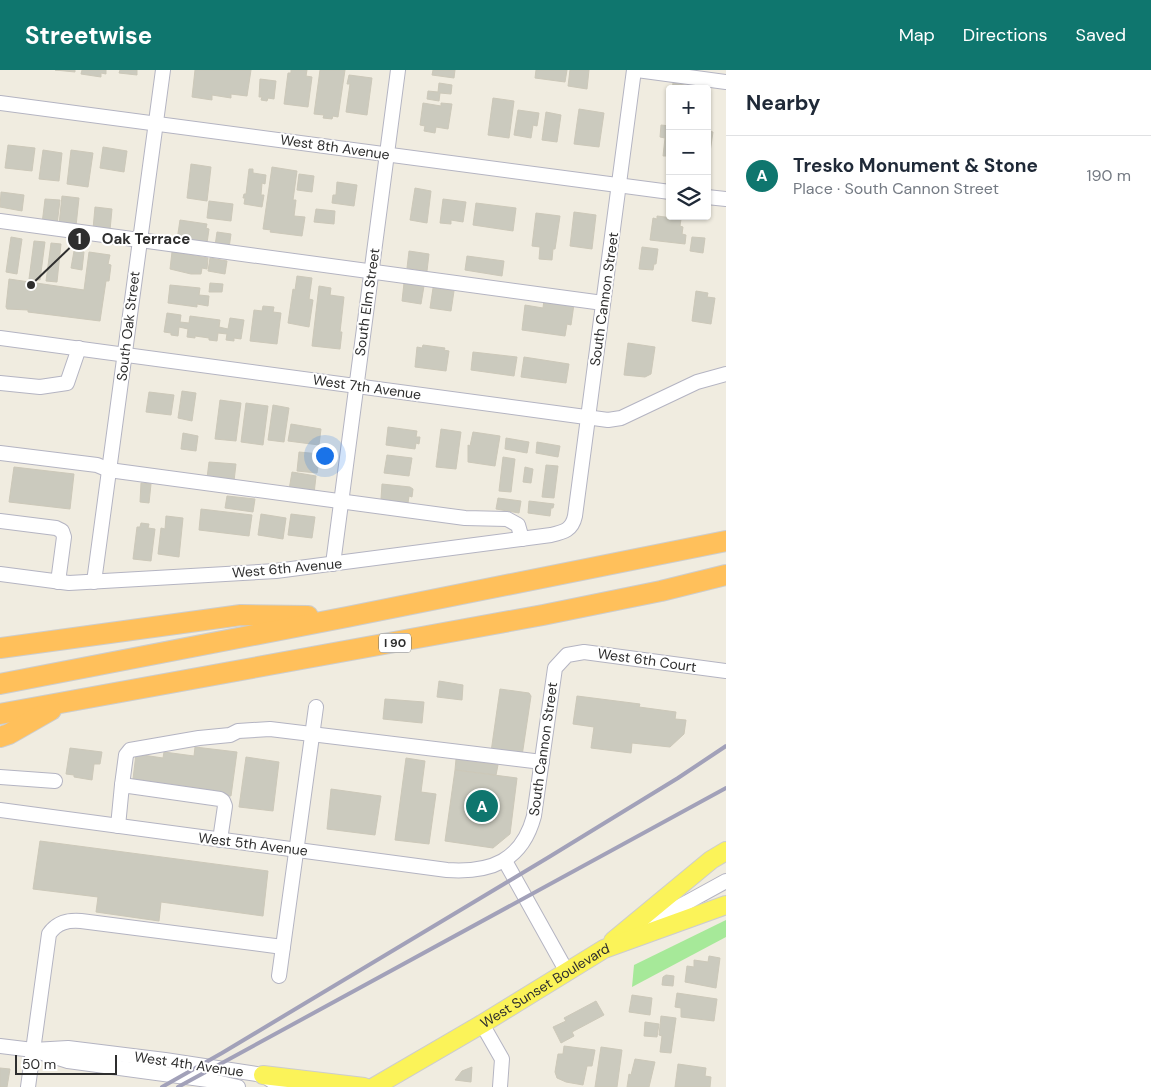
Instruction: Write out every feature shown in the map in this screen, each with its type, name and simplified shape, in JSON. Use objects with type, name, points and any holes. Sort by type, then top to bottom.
[{"type":"highway","points":[[0,684],[726,541]]},
{"type":"highway","name":"I 90","points":[[0,714],[543,616],[726,575]]},
{"type":"highway","points":[[0,648],[241,615],[347,617]]},
{"type":"highway","points":[[0,736],[9,734],[62,703]]},
{"type":"main road","points":[[604,949],[711,860],[726,851]]},
{"type":"main road","name":"West Sunset Boulevard","points":[[374,1087],[482,1024],[604,949],[726,905]]},
{"type":"main road","points":[[263,1075],[364,1087]]},
{"type":"street","name":"South Oak Street","points":[[94,582],[162,70]]},
{"type":"street","name":"South Elm Street","points":[[333,564],[398,70]]},
{"type":"street","points":[[636,70],[726,82]]},
{"type":"street","name":"South Cannon Street","points":[[571,527],[575,516],[636,70]]},
{"type":"street","name":"West 8th Avenue","points":[[0,103],[666,191]]},
{"type":"street","points":[[711,197],[726,199]]},
{"type":"street","points":[[0,221],[603,303]]},
{"type":"street","name":"West 7th Avenue","points":[[0,338],[608,420],[621,418],[697,382],[726,374]]},
{"type":"street","points":[[0,383],[40,387],[68,383],[79,348]]},
{"type":"street","points":[[0,453],[97,465],[109,470],[341,502],[465,518],[507,519],[518,524],[522,539]]},
{"type":"street","points":[[0,521],[56,528],[62,531],[64,537],[58,582]]},
{"type":"street","name":"West 6th Avenue","points":[[0,574],[58,582],[94,582],[276,571],[556,534],[571,527]]},
{"type":"street","name":"West 6th Court","points":[[567,655],[584,652],[726,672]]},
{"type":"street","name":"South Cannon Street","points":[[505,861],[523,842],[531,827],[555,668],[567,655]]},
{"type":"street","points":[[279,976],[316,707]]},
{"type":"street","points":[[118,826],[126,755],[130,750],[199,738],[230,735],[238,731],[270,729],[312,733],[542,762]]},
{"type":"street","points":[[0,777],[55,781]]},
{"type":"street","points":[[122,784],[224,801],[220,840]]},
{"type":"street","name":"West 5th Avenue","points":[[0,810],[458,870],[478,869],[505,861]]},
{"type":"street","points":[[505,861],[566,972]]},
{"type":"street","points":[[604,949],[726,880]]},
{"type":"street","points":[[28,1087],[49,934],[56,926],[68,921],[81,921],[283,947]]},
{"type":"street","points":[[482,1024],[502,1059],[500,1087]]},
{"type":"street","name":"West 4th Avenue","points":[[0,1046],[33,1050],[68,1048],[165,1060],[263,1075],[282,1087]]},
{"type":"street","name":"West 4th Avenue","points":[[33,1050],[68,1061],[208,1080],[238,1087]]},
{"type":"green space","points":[[726,920],[726,937],[632,987],[634,965]]},
{"type":"building","points":[[55,70],[75,70],[75,72]]},
{"type":"building","points":[[82,70],[106,70],[106,74],[101,73],[101,77],[81,74]]},
{"type":"building","points":[[120,70],[137,70],[137,75],[119,73]]},
{"type":"building","points":[[195,70],[251,70],[247,96],[231,94],[231,98],[212,95],[212,100],[192,97]]},
{"type":"building","points":[[291,70],[307,70],[306,76],[312,77],[308,107],[284,104],[288,73],[291,73]]},
{"type":"building","points":[[320,70],[345,70],[338,117],[333,116],[332,119],[323,118],[324,115],[314,114]]},
{"type":"building","points":[[433,70],[455,70],[454,78],[432,75]]},
{"type":"building","points":[[536,70],[567,70],[565,82],[535,78]]},
{"type":"building","points":[[570,70],[589,70],[587,89],[568,86]]},
{"type":"building","points":[[349,75],[372,78],[367,115],[346,112],[350,84],[347,84]]},
{"type":"building","points":[[260,79],[276,81],[274,99],[261,100],[262,97],[259,97]]},
{"type":"building","points":[[439,83],[452,85],[451,94],[440,93],[439,101],[427,99],[428,91],[438,92]]},
{"type":"building","points":[[493,98],[514,101],[509,138],[488,135]]},
{"type":"building","points":[[423,103],[441,106],[441,103],[452,104],[448,129],[436,127],[435,133],[424,131],[425,126],[420,125]]},
{"type":"building","points":[[579,109],[604,113],[599,147],[574,144]]},
{"type":"building","points":[[518,110],[539,113],[537,126],[533,125],[531,138],[514,135]]},
{"type":"building","points":[[546,112],[561,115],[557,142],[542,140]]},
{"type":"building","points":[[661,125],[666,126],[666,156],[663,156],[665,138],[660,137]]},
{"type":"building","points":[[8,145],[35,148],[32,171],[5,168]]},
{"type":"building","points":[[103,147],[127,151],[124,172],[100,168]]},
{"type":"building","points":[[43,150],[62,153],[59,181],[39,179]]},
{"type":"building","points":[[71,150],[93,153],[88,187],[67,184]]},
{"type":"building","points":[[191,164],[211,167],[207,201],[187,198]]},
{"type":"building","points":[[272,167],[297,171],[293,200],[296,200],[294,216],[305,217],[302,236],[270,232],[271,230],[263,229]]},
{"type":"building","points":[[249,169],[253,169],[253,173],[266,175],[265,184],[262,183],[261,195],[264,195],[262,207],[244,204],[245,198],[243,198],[244,194],[246,194]]},
{"type":"building","points":[[299,174],[314,176],[312,192],[297,190]]},
{"type":"building","points":[[337,182],[357,185],[354,206],[332,203],[333,195],[336,195]]},
{"type":"building","points":[[415,188],[431,191],[427,223],[410,220]]},
{"type":"building","points":[[1,192],[24,195],[22,211],[0,207]]},
{"type":"building","points":[[62,196],[79,198],[76,226],[59,225]]},
{"type":"building","points":[[45,199],[60,200],[57,225],[42,224]]},
{"type":"building","points":[[443,199],[466,202],[463,222],[451,220],[451,224],[440,223]]},
{"type":"building","points":[[209,201],[233,204],[231,221],[207,218]]},
{"type":"building","points":[[476,203],[516,208],[513,231],[473,225]]},
{"type":"building","points":[[95,207],[112,209],[110,230],[93,229]]},
{"type":"building","points":[[316,209],[335,211],[334,224],[314,222]]},
{"type":"building","points":[[574,212],[596,215],[592,249],[570,246]]},
{"type":"building","points":[[536,213],[560,216],[552,260],[539,259],[540,247],[532,246]]},
{"type":"building","points":[[657,216],[666,217],[666,220],[681,220],[680,226],[683,227],[682,234],[686,235],[685,244],[650,240],[653,218],[657,219]]},
{"type":"building","points":[[180,220],[207,224],[206,228],[209,229],[207,243],[177,240]]},
{"type":"building","points":[[217,232],[231,234],[229,248],[215,246]]},
{"type":"building","points":[[11,237],[22,239],[17,274],[6,272]]},
{"type":"building","points":[[692,237],[705,238],[703,253],[690,251]]},
{"type":"building","points":[[34,241],[45,242],[40,280],[29,279]]},
{"type":"building","points":[[51,243],[61,244],[57,282],[46,281]]},
{"type":"building","points":[[642,247],[658,249],[656,264],[654,264],[653,270],[639,269]]},
{"type":"building","points":[[74,251],[84,252],[82,270],[71,268]]},
{"type":"building","points":[[409,251],[429,254],[427,271],[407,268]]},
{"type":"building","points":[[89,252],[110,255],[108,264],[111,265],[109,281],[106,281],[100,321],[28,312],[28,310],[7,309],[9,279],[84,290]]},
{"type":"building","points":[[172,252],[208,258],[207,269],[202,268],[201,274],[191,274],[170,269]]},
{"type":"building","points":[[467,256],[504,261],[502,276],[465,270]]},
{"type":"building","points":[[210,258],[227,261],[225,274],[208,271]]},
{"type":"building","points":[[297,276],[312,278],[309,299],[313,300],[309,327],[288,323]]},
{"type":"building","points":[[210,283],[223,284],[222,292],[209,292]]},
{"type":"building","points":[[404,283],[424,286],[421,304],[402,301]]},
{"type":"building","points":[[170,285],[200,288],[199,295],[209,296],[208,306],[197,304],[197,307],[168,303]]},
{"type":"building","points":[[319,286],[331,288],[330,295],[344,297],[340,349],[312,346]]},
{"type":"building","points":[[433,288],[454,291],[451,311],[430,308]]},
{"type":"building","points":[[696,291],[708,293],[707,297],[715,298],[711,324],[692,321]]},
{"type":"building","points":[[544,300],[574,304],[571,325],[567,324],[565,336],[522,330],[525,305],[543,308]]},
{"type":"building","points":[[263,306],[274,307],[273,312],[281,313],[277,344],[250,341],[254,310],[262,311]]},
{"type":"building","points":[[167,313],[181,315],[180,322],[189,323],[190,316],[220,320],[219,327],[228,329],[230,318],[244,320],[241,339],[234,338],[234,341],[226,340],[227,334],[218,333],[217,341],[195,336],[195,338],[187,337],[188,329],[179,327],[178,336],[171,335],[171,333],[164,332]]},
{"type":"building","points":[[628,343],[655,347],[651,374],[645,377],[624,375]]},
{"type":"building","points":[[423,345],[445,348],[444,350],[449,351],[446,371],[415,367],[417,347],[422,348]]},
{"type":"building","points":[[473,352],[517,357],[514,376],[471,370]]},
{"type":"building","points":[[524,357],[569,364],[566,383],[521,377]]},
{"type":"building","points":[[182,391],[196,393],[192,421],[178,418]]},
{"type":"building","points":[[149,392],[174,395],[171,415],[146,412]]},
{"type":"building","points":[[220,400],[241,403],[236,441],[215,439]]},
{"type":"building","points":[[246,403],[268,406],[263,445],[241,442]]},
{"type":"building","points":[[273,405],[289,408],[284,442],[268,440]]},
{"type":"building","points":[[291,424],[321,429],[319,445],[288,441]]},
{"type":"building","points":[[388,427],[417,431],[416,437],[420,437],[419,444],[416,443],[415,449],[386,445]]},
{"type":"building","points":[[441,429],[461,432],[456,469],[436,467]]},
{"type":"building","points":[[473,432],[500,436],[495,466],[468,462],[468,445],[470,446]]},
{"type":"building","points":[[183,433],[198,436],[196,451],[181,449]]},
{"type":"building","points":[[506,438],[529,442],[527,453],[505,449]]},
{"type":"building","points":[[537,442],[560,446],[558,457],[536,453]]},
{"type":"building","points":[[299,452],[320,454],[317,473],[297,471]]},
{"type":"building","points":[[387,455],[412,458],[409,476],[384,473]]},
{"type":"building","points":[[503,457],[515,459],[511,492],[499,491]]},
{"type":"building","points":[[209,462],[236,464],[234,481],[207,478]]},
{"type":"building","points":[[546,465],[558,466],[554,498],[542,497]]},
{"type":"building","points":[[14,467],[74,474],[70,509],[9,502]]},
{"type":"building","points":[[525,467],[533,469],[531,483],[523,482]]},
{"type":"building","points":[[292,472],[316,476],[314,494],[289,490]]},
{"type":"building","points":[[141,483],[151,484],[149,503],[140,502]]},
{"type":"building","points":[[382,484],[410,487],[413,489],[412,497],[409,496],[408,503],[381,499]]},
{"type":"building","points":[[227,496],[255,499],[253,512],[225,508]]},
{"type":"building","points":[[498,498],[521,501],[519,513],[496,509]]},
{"type":"building","points":[[529,501],[554,504],[553,508],[551,508],[550,516],[528,513]]},
{"type":"building","points":[[201,509],[252,515],[249,536],[199,530]]},
{"type":"building","points":[[261,514],[286,518],[283,539],[258,535]]},
{"type":"building","points":[[291,514],[315,517],[312,538],[288,535]]},
{"type":"building","points":[[166,516],[183,518],[179,557],[158,554],[161,528],[165,529]]},
{"type":"building","points":[[141,523],[149,524],[148,528],[155,529],[151,561],[133,559],[137,527],[140,527]]},
{"type":"building","points":[[439,681],[463,685],[462,700],[437,697]]},
{"type":"building","points":[[500,689],[529,693],[531,696],[522,756],[491,752]]},
{"type":"building","points":[[577,696],[640,704],[639,707],[676,712],[675,719],[686,720],[684,734],[670,747],[632,743],[631,753],[591,748],[594,727],[573,724]]},
{"type":"building","points":[[385,699],[424,702],[422,723],[383,719]]},
{"type":"building","points":[[195,747],[237,752],[231,796],[204,792],[205,789],[133,779],[136,754],[163,758],[164,752],[194,756]]},
{"type":"building","points":[[70,748],[102,752],[100,764],[94,764],[92,780],[66,774]]},
{"type":"building","points":[[246,757],[279,762],[273,811],[239,807]]},
{"type":"building","points":[[406,758],[425,761],[421,792],[436,794],[429,844],[395,840]]},
{"type":"building","points":[[456,759],[498,765],[496,775],[455,770]]},
{"type":"building","points":[[455,770],[517,778],[510,834],[493,848],[445,841]]},
{"type":"building","points":[[331,789],[381,796],[375,835],[327,829]]},
{"type":"building","points":[[40,841],[268,871],[263,916],[161,902],[159,921],[96,912],[98,897],[33,889]]},
{"type":"building","points":[[709,956],[720,958],[716,988],[685,982],[687,966],[694,967],[694,960],[708,962]]},
{"type":"building","points":[[666,975],[674,976],[673,986],[662,985],[663,977]]},
{"type":"building","points":[[677,993],[717,999],[714,1021],[681,1017],[681,1008],[675,1007]]},
{"type":"building","points":[[632,995],[652,998],[650,1015],[629,1012]]},
{"type":"building","points":[[596,1001],[604,1015],[572,1032],[574,1036],[561,1043],[553,1027],[566,1021],[564,1018]]},
{"type":"building","points":[[661,1016],[676,1018],[671,1053],[660,1052],[662,1036],[659,1035]]},
{"type":"building","points":[[645,1022],[659,1024],[657,1037],[644,1036]]},
{"type":"building","points":[[564,1046],[595,1050],[592,1066],[587,1066],[583,1085],[566,1082],[557,1078],[555,1072],[558,1054],[563,1054]]},
{"type":"building","points":[[601,1047],[622,1050],[617,1087],[595,1087]]},
{"type":"building","points":[[635,1059],[655,1062],[649,1087],[627,1087],[629,1074],[631,1075]]},
{"type":"building","points":[[678,1064],[706,1068],[705,1076],[711,1077],[710,1087],[675,1087]]},
{"type":"building","points":[[472,1067],[471,1082],[455,1080],[462,1071]]},
{"type":"building","points":[[0,1068],[10,1069],[7,1087],[0,1087]]},
{"type":"railway","points":[[162,1087],[549,857],[678,778],[726,746]]},
{"type":"railway","points":[[178,1087],[726,788]]},
{"type":"place","name":"Oak Terrace","points":[[31,285]]},
{"type":"place","name":"Tresko Monument & Stone","points":[[482,806]]}]
